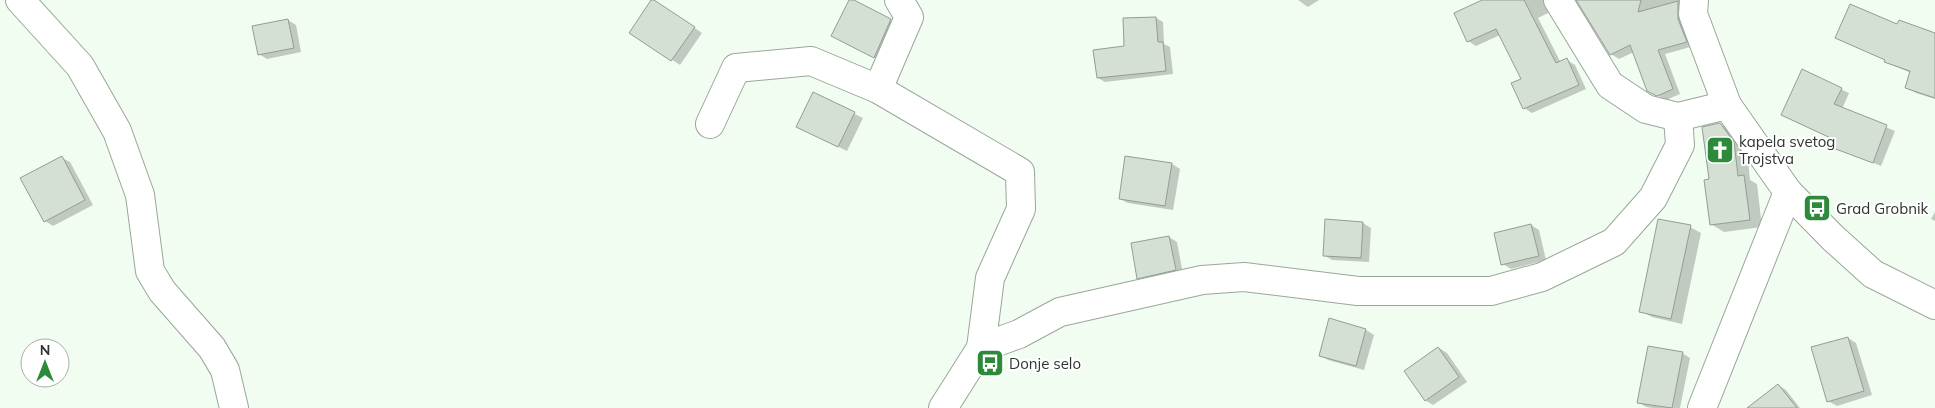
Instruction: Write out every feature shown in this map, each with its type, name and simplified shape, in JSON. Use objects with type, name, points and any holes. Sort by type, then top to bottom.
[{"type":"street","points":[[20,0],[80,66],[118,131],[140,195],[150,271],[162,291],[212,348],[225,370],[234,408]]},
{"type":"street","points":[[878,89],[909,17],[899,0]]},
{"type":"street","points":[[1558,0],[1610,85],[1646,109],[1678,117],[1727,106]]},
{"type":"street","points":[[1694,0],[1693,14],[1727,106],[1788,192],[1833,238],[1873,274],[1935,305]]},
{"type":"street","points":[[710,124],[736,68],[811,61],[878,89],[1020,172],[1021,208],[990,278],[981,348],[943,408]]},
{"type":"street","points":[[981,348],[1019,334],[1060,312],[1202,280],[1244,277],[1358,291],[1491,291],[1542,277],[1614,242],[1652,198],[1680,145],[1678,117]]},
{"type":"street","points":[[1702,408],[1788,192]]},
{"type":"building","points":[[651,0],[654,0],[695,27],[671,61],[629,33]]},
{"type":"building","points":[[849,0],[854,0],[891,19],[874,58],[831,36]]},
{"type":"building","points":[[1482,0],[1524,0],[1556,63],[1567,58],[1579,85],[1523,109],[1511,83],[1521,79],[1496,29],[1467,42],[1454,13]]},
{"type":"building","points":[[1576,0],[1641,0],[1638,12],[1678,1],[1678,19],[1687,42],[1658,50],[1673,89],[1657,96],[1647,91],[1630,45],[1610,55]]},
{"type":"building","points":[[1850,4],[1897,24],[1899,20],[1935,33],[1935,98],[1905,88],[1910,71],[1884,62],[1885,60],[1835,38]]},
{"type":"building","points":[[1156,17],[1158,42],[1163,42],[1166,71],[1097,78],[1093,50],[1124,46],[1123,18]]},
{"type":"building","points":[[288,19],[294,48],[258,55],[252,26]]},
{"type":"building","points":[[1802,69],[1842,88],[1834,104],[1887,125],[1873,163],[1833,148],[1835,140],[1781,115]]},
{"type":"building","points":[[813,92],[855,112],[838,147],[796,127]]},
{"type":"building","name":"kapela svetog Trojstva","points":[[1720,123],[1734,142],[1738,176],[1744,175],[1750,220],[1710,225],[1704,180],[1709,179],[1702,127]]},
{"type":"building","points":[[62,156],[85,200],[44,222],[20,178]]},
{"type":"building","points":[[1125,156],[1172,163],[1165,206],[1119,199]]},
{"type":"building","points":[[1325,219],[1363,222],[1361,258],[1323,256]]},
{"type":"building","points":[[1658,219],[1691,225],[1671,319],[1639,312]]},
{"type":"building","points":[[1531,224],[1539,256],[1501,265],[1494,233]]},
{"type":"building","points":[[1169,236],[1176,270],[1137,279],[1131,243]]},
{"type":"building","points":[[1329,318],[1366,329],[1356,366],[1319,356]]},
{"type":"building","points":[[1848,337],[1864,391],[1827,402],[1811,347]]},
{"type":"building","points":[[1648,346],[1683,352],[1672,408],[1637,403]]},
{"type":"building","points":[[1438,347],[1459,377],[1425,401],[1404,371]]},
{"type":"building","points":[[1778,384],[1797,408],[1747,408]]},
{"type":"place","name":"kapela svetog Trojstva","points":[[1720,150]]},
{"type":"place","name":"Grad Grobnik","points":[[1817,208]]},
{"type":"place","name":"Donje selo","points":[[990,363]]}]
